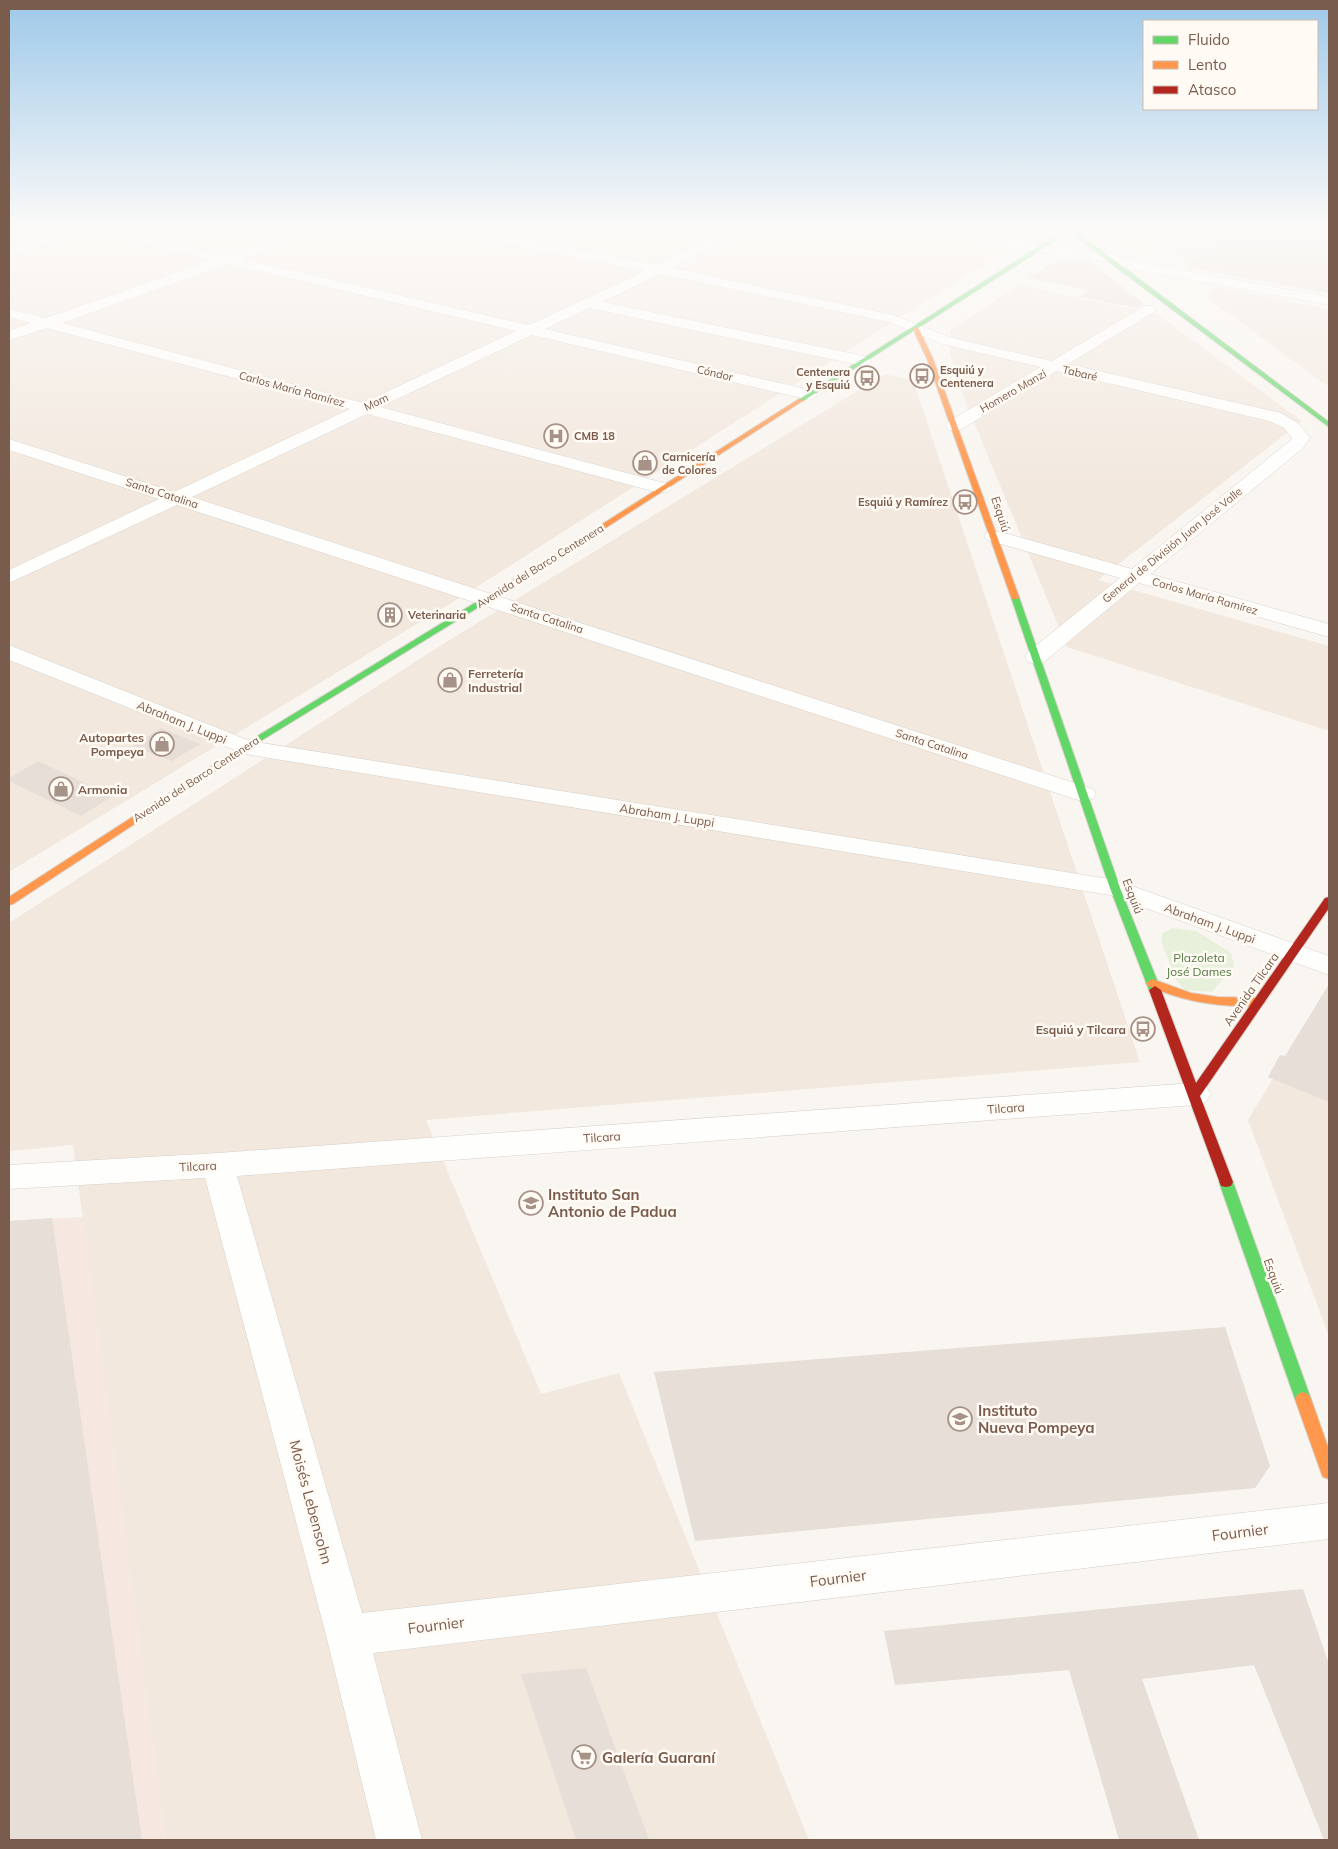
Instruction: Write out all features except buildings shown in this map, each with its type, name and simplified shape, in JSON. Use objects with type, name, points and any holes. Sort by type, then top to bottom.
[{"type":"main road","name":"Avenida del Barco Centenera","points":[[9,902],[245,747],[488,599],[936,315]]},
{"type":"main road","points":[[1184,315],[1329,426]]},
{"type":"main road","name":"Esquiú","points":[[916,328],[930,359],[994,536],[1084,794],[1114,888],[1195,1094],[1329,1472]]},
{"type":"main road","points":[[867,359],[895,354]]},
{"type":"main road","points":[[917,354],[930,359]]},
{"type":"main road","name":"Avenida Tilcara","points":[[1195,1094],[1329,900]]},
{"type":"main road","points":[[1152,983],[1172,994],[1198,1000],[1223,1004],[1258,1002]]},
{"type":"street","name":"Carlos María Ramírez","points":[[17,315],[662,488]]},
{"type":"street","points":[[9,336],[68,315]]},
{"type":"street","name":"Cóndor","points":[[465,315],[810,395]]},
{"type":"street","name":"Mom","points":[[9,577],[560,315]]},
{"type":"street","points":[[648,315],[867,359]]},
{"type":"street","name":"Tabaré","points":[[871,315],[893,320],[947,341],[1274,417],[1289,423],[1298,431]]},
{"type":"street","name":"Homero Manzi","points":[[954,426],[1139,315]]},
{"type":"street","name":"General de División Juan José Valle","points":[[1036,657],[1297,444],[1301,438],[1298,431]]},
{"type":"street","name":"Santa Catalina","points":[[9,444],[1084,794]]},
{"type":"street","name":"Carlos María Ramírez","points":[[994,536],[1329,631]]},
{"type":"street","name":"Abraham J. Luppi","points":[[9,652],[245,747],[1114,888],[1329,966]]},
{"type":"street","name":"Tilcara","points":[[9,1177],[218,1165],[1195,1094]]},
{"type":"street","name":"Moisés Lebensohn","points":[[218,1165],[347,1635],[399,1840]]},
{"type":"street","name":"Fournier","points":[[347,1635],[1329,1521]]},
{"type":"shaded area","points":[[9,315],[903,315],[453,602],[9,872]]},
{"type":"shaded area","points":[[973,315],[1159,315],[1302,421],[1098,580],[1329,646],[1329,731],[1067,647],[964,398],[950,354],[950,330]]},
{"type":"shaded area","points":[[1231,315],[1329,315],[1329,387]]},
{"type":"shaded area","points":[[885,374],[913,380],[1140,1062],[426,1120],[541,1394],[619,1373],[809,1840],[165,1840],[73,1145],[9,1151],[9,923],[443,644]]},
{"type":"shaded area","points":[[1329,992],[1329,1336],[1248,1120],[1289,1052]]},
{"type":"shaded area","points":[[83,1217],[165,1840],[9,1840],[9,1221]]},
{"type":"green space","name":"Plazoleta José Dames","points":[[1173,928],[1196,931],[1231,953],[1234,966],[1212,992],[1185,990],[1176,980],[1161,941],[1163,933]]},
{"type":"traffic: fast","points":[[801,400],[935,315]]},
{"type":"traffic: fast","points":[[1183,315],[1329,425]]},
{"type":"traffic: fast","points":[[256,740],[517,581]]},
{"type":"traffic: fast","points":[[1015,597],[1115,888],[1155,990]]},
{"type":"traffic: fast","points":[[1226,1182],[1303,1399]]},
{"type":"traffic: slow","points":[[916,329],[930,359],[1015,597]]},
{"type":"traffic: slow","points":[[517,581],[801,400]]},
{"type":"traffic: slow","points":[[9,902],[256,740]]},
{"type":"traffic: slow","points":[[1152,983],[1191,997],[1231,1002],[1259,1002]]},
{"type":"traffic: slow","points":[[1303,1399],[1329,1472]]},
{"type":"traffic: jam","points":[[1195,1094],[1329,900]]},
{"type":"traffic: jam","points":[[1155,990],[1226,1182]]},
{"type":"place","name":"Esquiú y Centenera","points":[[922,376]]},
{"type":"place","name":"Centenera y Esquiú","points":[[867,378]]},
{"type":"place","name":"CMB 18","points":[[556,436]]},
{"type":"place","name":"Carnicería de Colores","points":[[645,463]]},
{"type":"place","name":"Esquiú y Ramírez","points":[[965,502]]},
{"type":"place","name":"Veterinaria","points":[[390,615]]},
{"type":"place","name":"Ferretería Industrial","points":[[450,680]]},
{"type":"place","name":"Autopartes Pompeya","points":[[162,744]]},
{"type":"place","name":"Armonia","points":[[61,789]]},
{"type":"place","name":"Esquiú y Tilcara","points":[[1143,1029]]},
{"type":"place","name":"Instituto San Antonio de Padua","points":[[531,1203]]},
{"type":"place","name":"Instituto Nueva Pompeya","points":[[960,1419]]},
{"type":"place","name":"Galería Guaraní","points":[[584,1757]]}]
